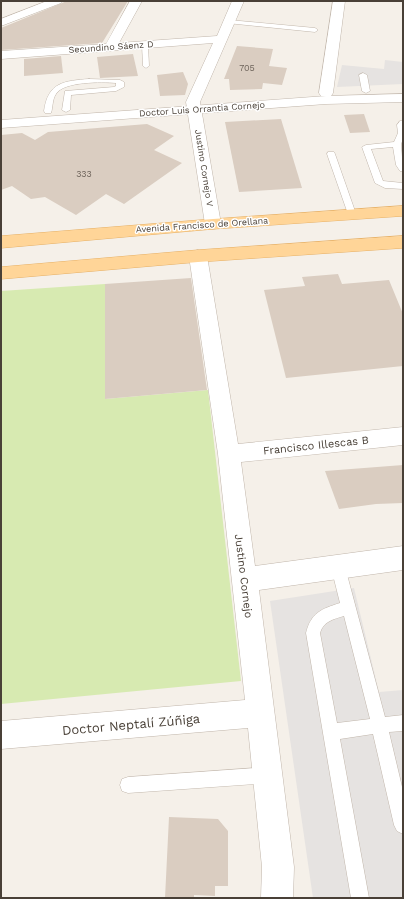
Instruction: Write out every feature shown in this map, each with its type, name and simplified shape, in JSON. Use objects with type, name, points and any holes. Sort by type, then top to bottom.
[{"type":"main road","name":"Avenida Francisco de Orellana","points":[[1,242],[213,224],[403,211]]},
{"type":"main road","points":[[1,273],[198,256],[403,242]]},
{"type":"street","points":[[1,23],[57,1]]},
{"type":"street","points":[[110,48],[136,1]]},
{"type":"street","points":[[194,105],[238,1]]},
{"type":"street","points":[[326,93],[339,1]]},
{"type":"street","name":"Secundino Sáenz D","points":[[1,55],[221,39]]},
{"type":"street","name":"Doctor Luis Orrantia Cornejo","points":[[1,124],[326,93],[403,90]]},
{"type":"street","name":"Doctor Luis Orrantia Cornejo","points":[[1,115],[66,110],[403,98]]},
{"type":"street","name":"Justino Cornejo V","points":[[194,105],[213,224]]},
{"type":"street","name":"Justino Cornejo","points":[[198,256],[229,454],[269,775],[278,868],[277,898]]},
{"type":"street","name":"Francisco Illescas B","points":[[229,454],[403,436]]},
{"type":"street","points":[[244,580],[403,558]]},
{"type":"street","name":"Doctor Neptalí Zúñiga","points":[[1,735],[261,713]]},
{"type":"lane","points":[[229,22],[315,30]]},
{"type":"lane","points":[[145,45],[146,66]]},
{"type":"lane","points":[[364,74],[366,91]]},
{"type":"lane","points":[[48,111],[51,94],[60,86],[70,83],[120,82],[120,87],[116,89],[51,94]]},
{"type":"lane","points":[[66,110],[68,93]]},
{"type":"lane","points":[[403,123],[401,125],[402,133],[397,144],[400,164],[403,169]]},
{"type":"lane","points":[[397,144],[366,147],[379,183],[385,185],[403,186]]},
{"type":"lane","points":[[331,154],[352,214]]},
{"type":"lane","points":[[338,567],[403,825]]},
{"type":"lane","points":[[348,607],[318,618],[314,625],[313,633],[360,898]]},
{"type":"lane","points":[[331,732],[379,725],[403,724]]},
{"type":"lane","points":[[128,785],[269,775]]},
{"type":"green space","points":[[105,284],[105,399],[208,390],[241,681],[1,704],[1,291]]},
{"type":"shaded area","points":[[385,60],[403,62],[403,84],[337,87],[342,65],[384,69]]},
{"type":"shaded area","points":[[354,588],[379,692],[403,690],[403,898],[313,898],[270,601]]},
{"type":"building","points":[[67,1],[128,1],[102,43],[1,50],[1,28]]},
{"type":"building","points":[[237,46],[273,49],[269,66],[287,68],[282,85],[263,83],[262,89],[230,90],[229,79],[224,79]]},
{"type":"building","points":[[133,54],[138,76],[100,78],[97,57]]},
{"type":"building","points":[[61,56],[63,73],[24,76],[24,59]]},
{"type":"building","points":[[183,72],[188,84],[185,95],[160,96],[157,75]]},
{"type":"building","points":[[364,114],[370,132],[350,133],[344,115]]},
{"type":"building","points":[[281,119],[302,188],[239,192],[225,122]]},
{"type":"building","points":[[147,124],[174,136],[154,150],[182,163],[124,204],[106,194],[76,215],[45,197],[31,199],[12,186],[1,190],[1,135],[22,133],[35,140],[48,132]]},
{"type":"building","points":[[338,274],[342,284],[389,280],[403,314],[403,366],[286,378],[264,290],[305,286],[302,277]]},
{"type":"building","points":[[191,278],[207,390],[105,399],[105,284]]},
{"type":"building","points":[[403,465],[403,503],[376,504],[339,509],[325,471]]},
{"type":"building","points":[[169,817],[218,819],[228,831],[228,886],[215,886],[215,896],[194,895],[194,898],[165,898]]}]
